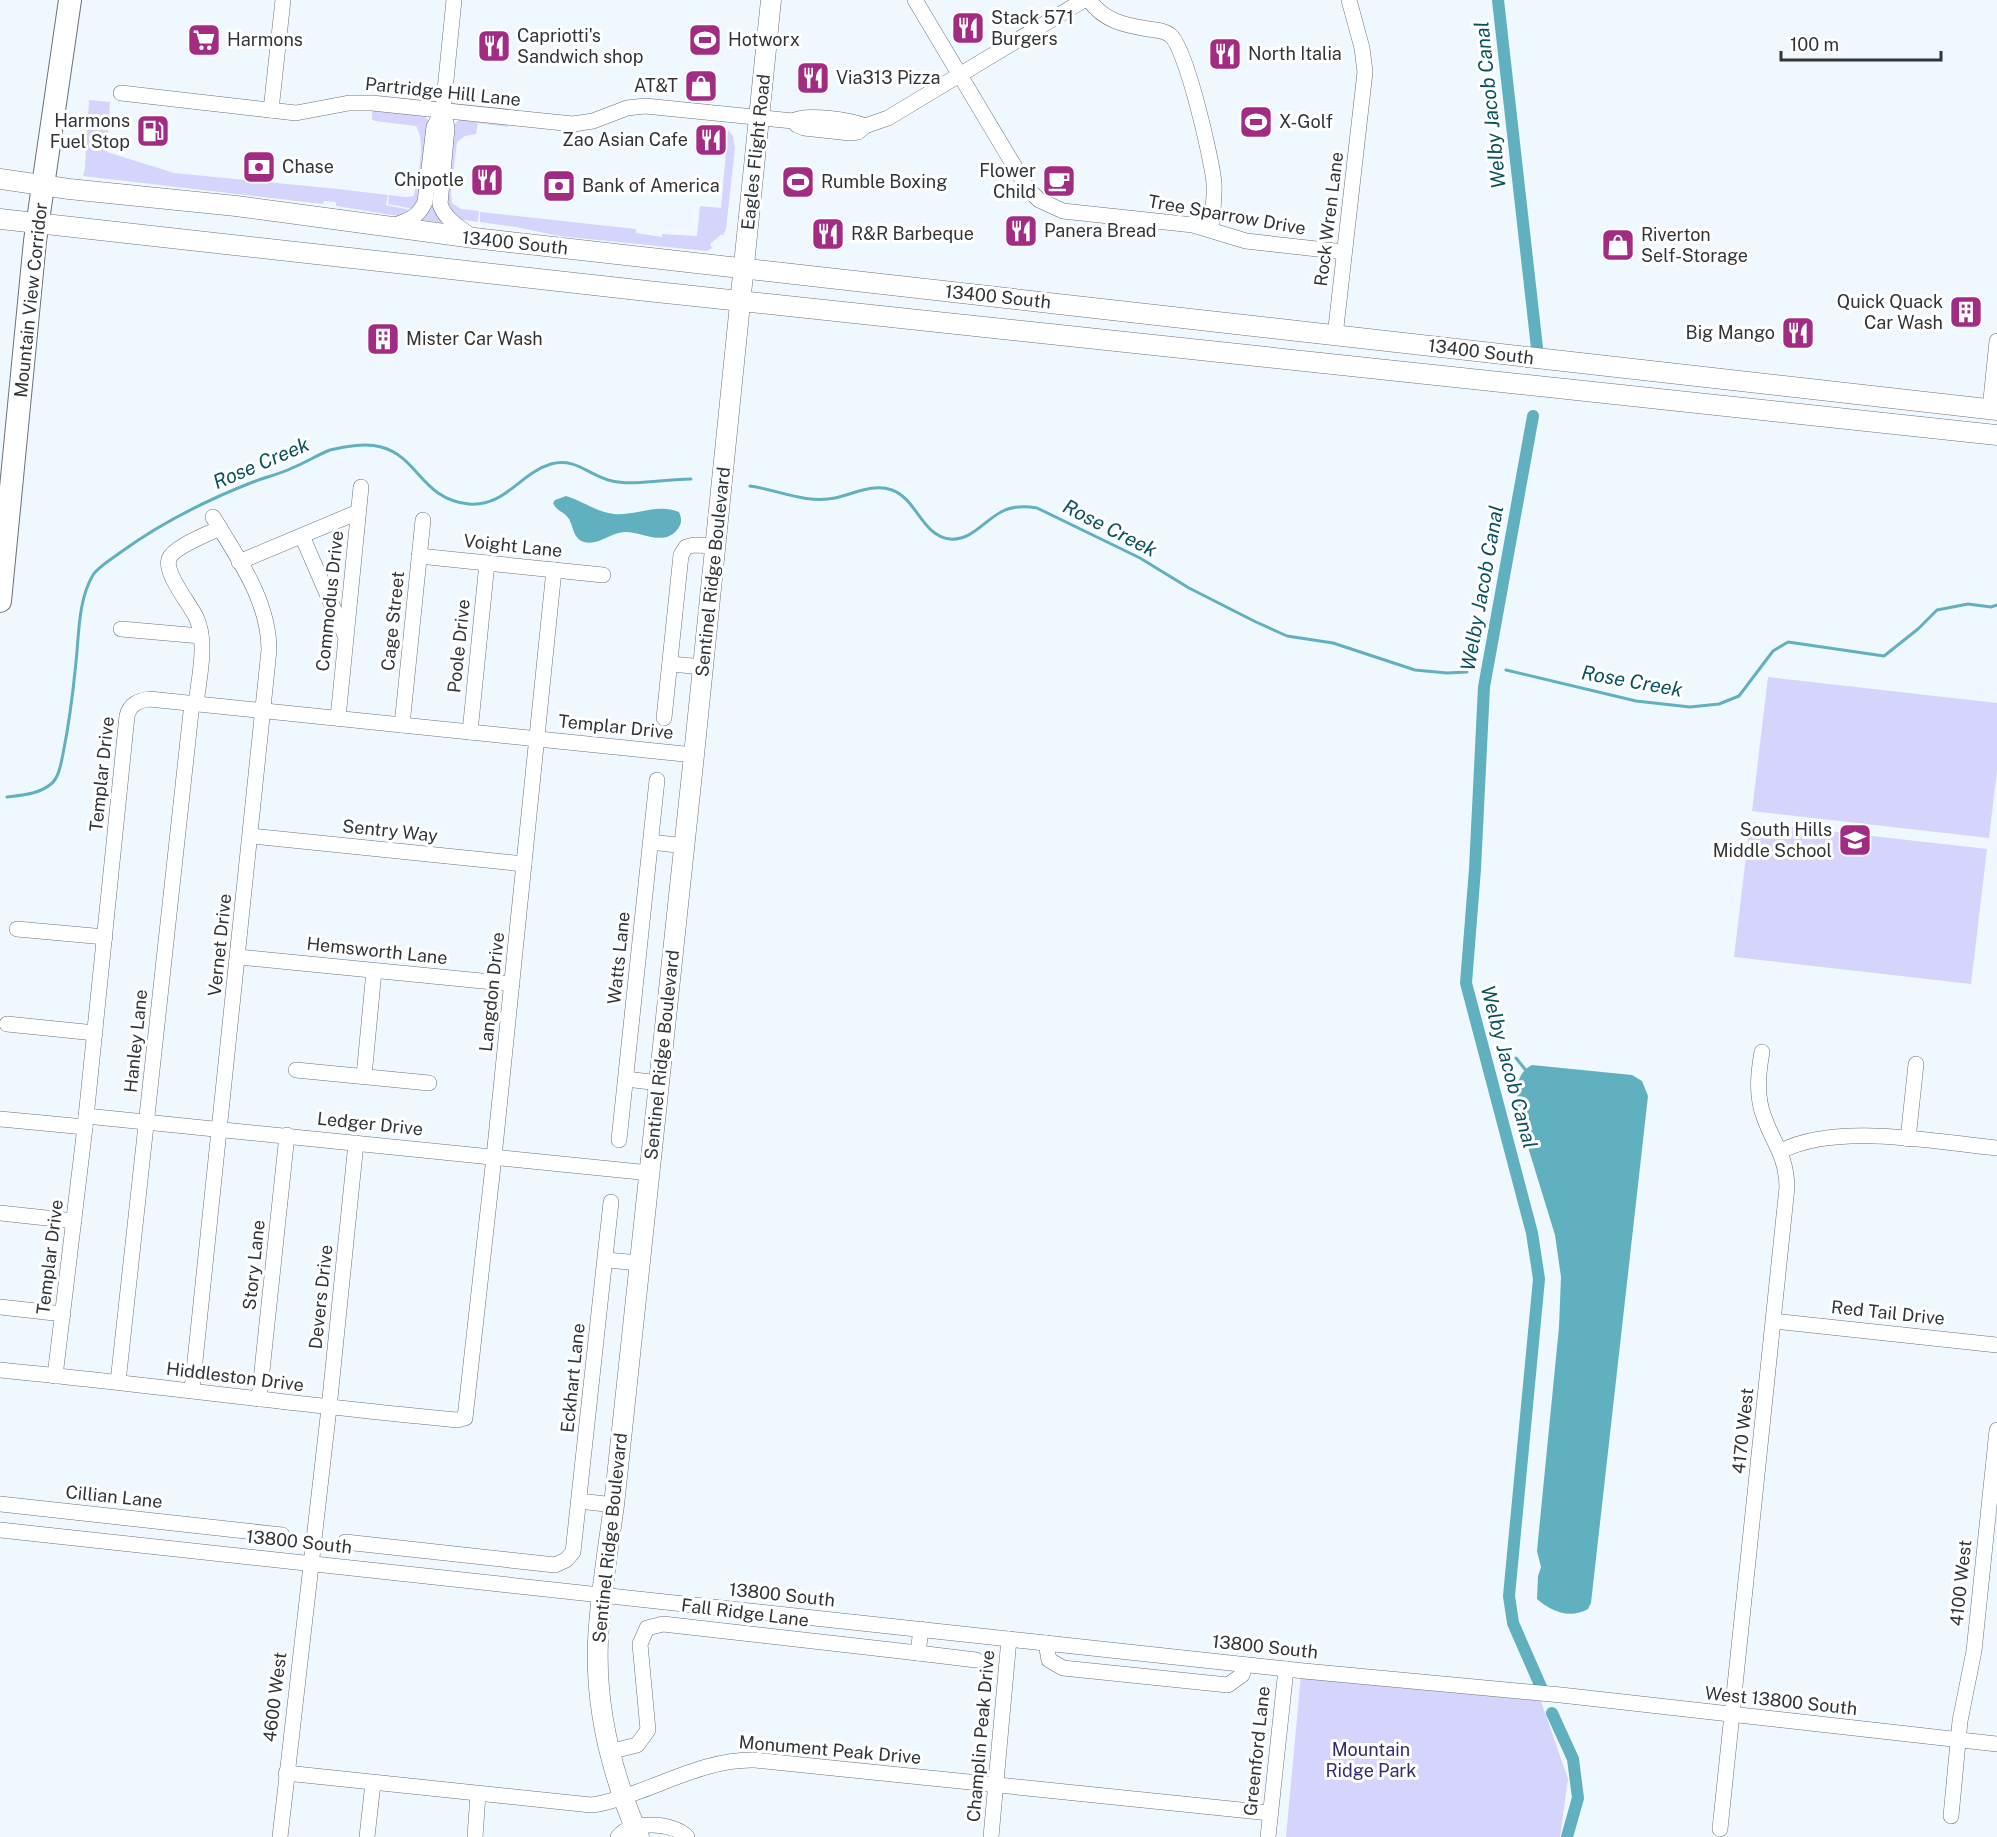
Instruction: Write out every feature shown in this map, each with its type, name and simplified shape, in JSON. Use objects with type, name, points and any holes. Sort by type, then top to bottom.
[{"type":"highway","name":"Mountain View Corridor","points":[[0,601],[38,224],[70,0]]},
{"type":"main road","name":"Eagles Flight Road","points":[[745,268],[771,0]]},
{"type":"main road","name":"13400 South","points":[[0,179],[69,189],[236,206],[474,238],[1994,410]]},
{"type":"main road","name":"13400 South","points":[[0,219],[1997,435]]},
{"type":"main road","name":"Sentinel Ridge Boulevard","points":[[630,1833],[623,1797],[609,1752],[601,1706],[598,1664],[599,1621],[650,1173],[745,268]]},
{"type":"street","points":[[271,110],[283,0]]},
{"type":"street","points":[[454,0],[443,110],[447,128],[440,204],[442,211],[449,219],[474,238]]},
{"type":"street","name":"Tree Sparrow Drive","points":[[915,0],[1028,189],[1046,205],[1063,211],[1193,225],[1211,229],[1236,240],[1344,252]]},
{"type":"street","points":[[760,118],[793,121],[805,116],[854,122],[865,126],[888,118],[1086,0],[1112,21],[1126,26],[1164,32],[1176,40],[1202,118],[1208,146],[1214,192],[1211,229]]},
{"type":"street","name":"Rock Wren Lane","points":[[1335,336],[1365,72],[1362,48],[1349,0]]},
{"type":"street","name":"Partridge Hill Lane","points":[[121,93],[302,112],[355,102],[573,124],[593,121],[627,108],[645,106],[760,118]]},
{"type":"street","points":[[388,228],[412,220],[422,210],[427,194],[434,127],[443,110]]},
{"type":"street","points":[[1994,410],[1997,341]]},
{"type":"street","name":"Commodus Drive","points":[[338,718],[361,487]]},
{"type":"street","points":[[239,562],[358,512]]},
{"type":"street","name":"Cage Street","points":[[402,725],[423,520]]},
{"type":"street","name":"Vernet Drive","points":[[192,1390],[239,957],[269,650],[268,624],[262,605],[216,522]]},
{"type":"street","name":"Hanley Lane","points":[[118,1383],[201,636],[195,615],[169,571],[168,561],[175,550],[216,522]]},
{"type":"street","points":[[302,536],[346,636]]},
{"type":"street","points":[[664,718],[681,555],[686,547],[716,546]]},
{"type":"street","name":"Voight Lane","points":[[419,556],[603,575]]},
{"type":"street","name":"Poole Drive","points":[[470,732],[487,563]]},
{"type":"street","name":"Langdon Drive","points":[[465,1418],[554,570]]},
{"type":"street","points":[[122,628],[201,636]]},
{"type":"street","points":[[670,664],[704,667]]},
{"type":"street","name":"Templar Drive","points":[[55,1376],[86,1122],[128,712],[136,702],[149,699],[694,755]]},
{"type":"street","name":"Watts Lane","points":[[619,1140],[657,780]]},
{"type":"street","name":"Sentry Way","points":[[251,836],[524,864]]},
{"type":"street","points":[[651,842],[685,846]]},
{"type":"street","points":[[16,929],[105,938]]},
{"type":"street","name":"Hemsworth Lane","points":[[239,957],[512,984]]},
{"type":"street","points":[[364,1076],[374,971]]},
{"type":"street","points":[[7,1024],[95,1033]]},
{"type":"street","name":"4170 West","points":[[1720,1829],[1787,1187],[1785,1163],[1764,1116],[1760,1100],[1759,1069],[1762,1052]]},
{"type":"street","points":[[1908,1139],[1916,1064]]},
{"type":"street","points":[[296,1070],[429,1083]]},
{"type":"street","points":[[626,1079],[659,1083]]},
{"type":"street","name":"Ledger Drive","points":[[0,1119],[86,1122],[147,1121],[650,1173]]},
{"type":"street","name":"Story Lane","points":[[259,1399],[287,1135]]},
{"type":"street","points":[[1781,1151],[1793,1145],[1835,1137],[1870,1136],[1997,1148]]},
{"type":"street","name":"Devers Drive","points":[[311,1563],[356,1143]]},
{"type":"street","name":"Eckhart Lane","points":[[506,1559],[555,1565],[566,1560],[573,1552],[611,1202]]},
{"type":"street","points":[[0,1213],[74,1221]]},
{"type":"street","points":[[606,1260],[640,1263]]},
{"type":"street","points":[[0,1307],[63,1314]]},
{"type":"street","name":"Red Tail Drive","points":[[1774,1321],[1997,1345]]},
{"type":"street","name":"Hiddleston Drive","points":[[0,1370],[192,1390],[329,1408],[457,1420],[465,1418]]},
{"type":"street","name":"4100 West","points":[[1951,1816],[1964,1699],[1974,1651],[1997,1430]]},
{"type":"street","points":[[579,1501],[614,1505]]},
{"type":"street","name":"Cillian Lane","points":[[0,1504],[282,1535]]},
{"type":"street","points":[[222,1553],[224,1528]]},
{"type":"street","name":"13800 South","points":[[0,1530],[1245,1665],[1561,1695]]},
{"type":"street","points":[[345,1542],[506,1559],[504,1584]]},
{"type":"street","points":[[401,1573],[404,1548]]},
{"type":"street","name":"4600 West","points":[[280,1837],[311,1563]]},
{"type":"street","name":"Fall Ridge Lane","points":[[609,1752],[637,1745],[648,1730],[640,1644],[647,1628],[663,1624],[976,1659]]},
{"type":"street","points":[[918,1653],[921,1629]]},
{"type":"street","name":"Champlin Peak Drive","points":[[990,1837],[1009,1639]]},
{"type":"street","points":[[1046,1643],[1049,1660],[1063,1668],[1228,1685],[1242,1675],[1245,1665]]},
{"type":"street","name":"Greenford Lane","points":[[1268,1837],[1286,1669]]},
{"type":"street","name":"West 13800 South","points":[[1561,1695],[1997,1744]]},
{"type":"street","name":"Monument Peak Drive","points":[[286,1773],[583,1805],[598,1804],[623,1797],[705,1767],[742,1760],[1270,1812]]},
{"type":"street","points":[[367,1837],[372,1783]]},
{"type":"street","points":[[475,1837],[478,1794]]},
{"type":"street","points":[[630,1833],[671,1826],[680,1830],[687,1837]]},
{"type":"green space","points":[[89,100],[110,102],[107,152],[174,173],[388,195],[386,205],[416,211],[404,217],[336,206],[336,202],[324,201],[323,204],[83,176]]},
{"type":"green space","points":[[375,109],[423,115],[430,122],[419,203],[414,209],[388,204],[389,195],[414,196],[421,151],[416,126],[375,121],[372,119],[372,112]]},
{"type":"green space","points":[[460,119],[506,123],[508,127],[478,123],[476,134],[465,136],[457,142],[451,192],[452,203],[461,209],[479,211],[478,222],[458,219],[446,210],[451,127]]},
{"type":"green space","points":[[437,129],[444,223],[420,220]]},
{"type":"green space","points":[[728,130],[733,136],[735,148],[726,229],[723,236],[722,234],[710,244],[712,248],[707,251],[559,236],[480,222],[480,212],[636,229],[636,233],[662,237],[662,234],[697,236],[700,206],[721,208]]},
{"type":"green space","points":[[1768,677],[1997,703],[1997,770],[1989,838],[1752,811]]},
{"type":"green space","points":[[1750,822],[1987,849],[1971,984],[1734,957]]},
{"type":"green space","name":"Mountain Ridge Park","points":[[1301,1675],[1541,1701],[1568,1779],[1560,1837],[1286,1837]]},
{"type":"shaded area","points":[[566,496],[614,514],[655,509],[671,510],[679,512],[681,524],[671,535],[665,537],[624,532],[599,541],[584,542],[576,535],[571,522],[553,503]]},
{"type":"shaded area","points":[[1532,1065],[1632,1075],[1642,1081],[1648,1096],[1591,1603],[1588,1609],[1568,1614],[1555,1611],[1537,1599],[1538,1576],[1541,1567],[1537,1551],[1559,1327],[1561,1277],[1555,1235],[1520,1121],[1518,1082],[1525,1070]]},
{"type":"waterway","name":"Welby Jacob Canal","points":[[1498,0],[1537,348]]},
{"type":"waterway","name":"Welby Jacob Canal","points":[[1533,416],[1484,687],[1475,869],[1466,983],[1532,1233],[1539,1279],[1509,1596],[1513,1623],[1541,1687]]},
{"type":"waterway","name":"Rose Creek","points":[[7,797],[41,790],[51,784],[58,774],[71,708],[82,606],[93,575],[136,541],[219,496],[287,470],[330,450],[363,445],[381,447],[394,452],[440,494],[453,501],[469,504],[482,504],[493,500],[530,474],[551,464],[568,463],[604,479],[620,482],[640,483],[691,479]]},
{"type":"waterway","name":"Rose Creek","points":[[750,486],[813,499],[835,498],[871,488],[885,488],[901,495],[926,525],[940,536],[950,539],[958,539],[971,534],[1005,510],[1019,507],[1037,508],[1140,558],[1189,588],[1287,636],[1333,643],[1415,670],[1467,672]]},
{"type":"waterway","name":"Rose Creek","points":[[1506,670],[1636,701],[1690,707],[1719,704],[1739,696],[1773,651],[1788,642],[1884,656],[1918,629],[1937,610],[1968,604],[1991,607],[1997,605]]},
{"type":"waterway","points":[[1516,1058],[1528,1073]]},
{"type":"waterway","name":"Welby Jacob Canal","points":[[1552,1713],[1573,1759],[1578,1798],[1567,1837]]},
{"type":"place","name":"Stack 571 Burgers","points":[[968,28]]},
{"type":"place","name":"Harmons","points":[[204,40]]},
{"type":"place","name":"Hotworx","points":[[705,40]]},
{"type":"place","name":"Capriotti's Sandwich shop","points":[[494,46]]},
{"type":"place","name":"North Italia","points":[[1225,54]]},
{"type":"place","name":"Via313 Pizza","points":[[813,78]]},
{"type":"place","name":"AT&T","points":[[701,86]]},
{"type":"place","name":"X-Golf","points":[[1256,122]]},
{"type":"place","name":"Harmons Fuel Stop","points":[[153,131]]},
{"type":"place","name":"Zao Asian Cafe","points":[[711,140]]},
{"type":"place","name":"Chase","points":[[259,167]]},
{"type":"place","name":"Chipotle","points":[[487,180]]},
{"type":"place","name":"Flower Child","points":[[1059,181]]},
{"type":"place","name":"Rumble Boxing","points":[[798,182]]},
{"type":"place","name":"Bank of America","points":[[559,186]]},
{"type":"place","name":"Panera Bread","points":[[1021,231]]},
{"type":"place","name":"R&R Barbeque","points":[[828,234]]},
{"type":"place","name":"Riverton Self-Storage","points":[[1618,245]]},
{"type":"place","name":"Quick Quack Car Wash","points":[[1966,312]]},
{"type":"place","name":"Big Mango","points":[[1798,333]]},
{"type":"place","name":"Mister Car Wash","points":[[383,339]]},
{"type":"place","name":"South Hills Middle School","points":[[1855,840]]}]
